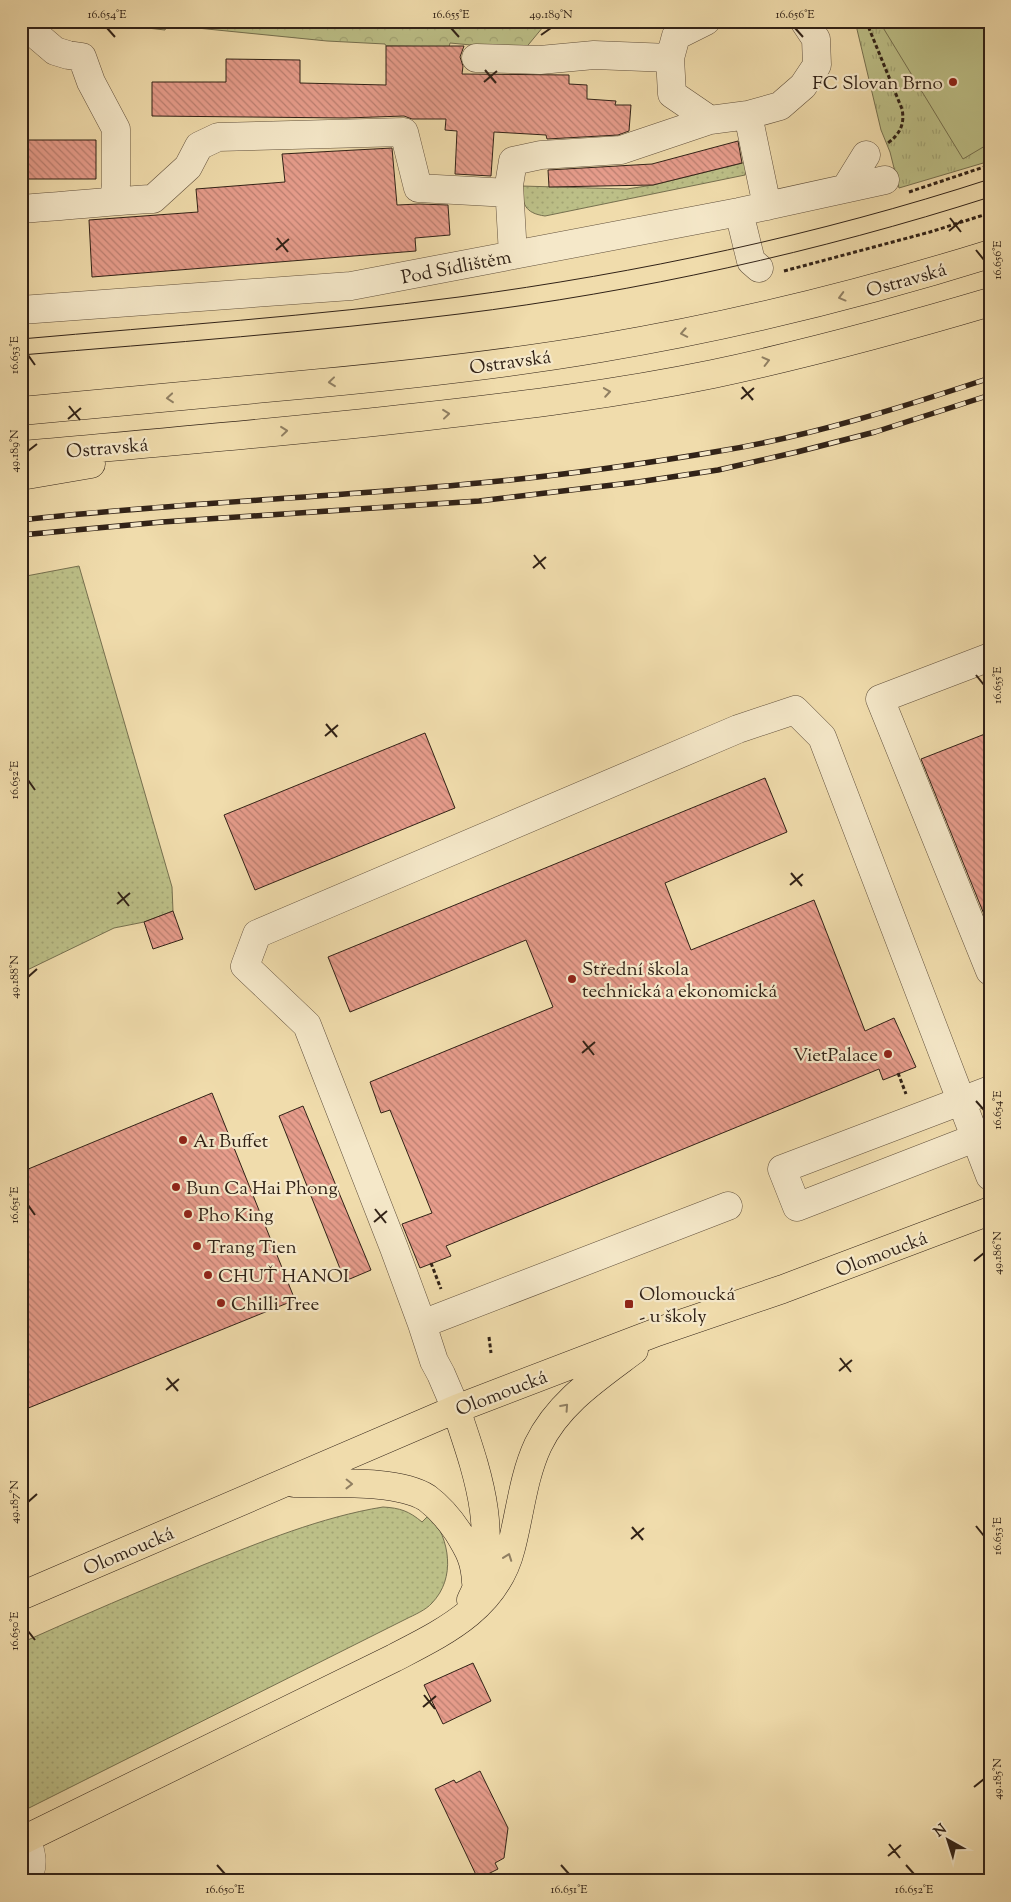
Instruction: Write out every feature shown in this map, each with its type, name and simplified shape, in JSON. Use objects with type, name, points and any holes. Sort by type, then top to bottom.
[{"type":"main road","name":"Ostravská","points":[[21,411],[380,377],[510,362],[600,349],[705,329],[832,299],[990,254]]},
{"type":"main road","name":"Ostravská","points":[[21,455],[236,436],[499,408],[639,387],[713,374],[842,343],[990,302]]},
{"type":"main road","points":[[21,402],[73,406]]},
{"type":"main road","points":[[21,476],[236,436]]},
{"type":"main road","name":"Olomoucká","points":[[21,1596],[456,1409],[657,1332],[783,1290],[990,1211]]},
{"type":"main road","points":[[24,1840],[448,1630],[465,1618],[490,1591],[502,1573],[511,1549],[522,1497],[534,1455],[549,1427],[563,1408],[579,1392],[657,1332]]},
{"type":"main road","points":[[428,1640],[458,1616],[469,1603],[484,1567],[486,1526],[475,1466],[456,1409]]},
{"type":"main road","points":[[283,1483],[373,1485],[410,1491],[426,1498],[453,1525],[468,1549],[475,1565],[476,1590]]},
{"type":"street","points":[[706,21],[676,36],[670,58],[672,94],[710,120]]},
{"type":"street","points":[[513,255],[508,185],[513,162],[541,154],[621,150],[710,120],[748,115],[780,106],[803,86],[817,65],[816,39],[804,21]]},
{"type":"street","points":[[21,22],[55,51],[82,57],[91,82],[116,128],[116,184],[114,201]]},
{"type":"street","points":[[476,58],[540,60],[594,55],[670,58]]},
{"type":"street","points":[[748,115],[767,206]]},
{"type":"street","points":[[21,209],[153,199],[188,167],[199,146],[218,137],[404,132],[418,188],[509,193]]},
{"type":"street","points":[[845,189],[866,155]]},
{"type":"street","name":"Pod Sídlištěm","points":[[21,310],[351,286],[738,212],[885,180]]},
{"type":"street","points":[[738,212],[748,254],[751,261],[759,268]]},
{"type":"street","points":[[990,657],[880,699],[990,971]]},
{"type":"street","points":[[456,1409],[434,1361],[422,1324],[307,1025],[245,966],[257,934],[738,729],[795,710],[822,737],[990,1176]]},
{"type":"street","points":[[975,1138],[797,1207],[782,1170],[990,1090]]},
{"type":"street","points":[[422,1324],[728,1206]]},
{"type":"street","points":[[24,1840],[32,1862],[30,1875],[26,1881]]},
{"type":"path","points":[[866,21],[893,85],[904,119],[902,128],[895,137],[866,155]]},
{"type":"path","points":[[885,180],[894,192],[898,194],[913,191],[990,165]]},
{"type":"path","points":[[759,268],[774,272],[788,270],[930,232],[990,212]]},
{"type":"path","points":[[898,1073],[907,1095]]},
{"type":"path","points":[[431,1264],[443,1294]]},
{"type":"path","points":[[489,1338],[491,1353]]},
{"type":"green space","points":[[86,21],[548,21],[524,50],[450,43],[449,47],[386,46],[385,44],[327,41],[167,25],[165,30]]},
{"type":"green space","points":[[855,21],[990,21],[990,161],[899,188],[890,152],[881,130]]},
{"type":"green space","name":"FC Slovan Brno","points":[[879,21],[990,21],[990,143],[963,159]]},
{"type":"green space","points":[[747,162],[745,175],[545,216],[533,213],[526,207],[521,186],[627,189],[653,185]]},
{"type":"green space","points":[[79,566],[172,887],[173,911],[144,922],[114,928],[21,973],[21,577]]},
{"type":"green space","points":[[383,1507],[404,1511],[422,1522],[430,1514],[437,1524],[446,1547],[447,1571],[440,1593],[429,1606],[21,1812],[21,1643],[157,1584],[269,1539],[337,1517]]},
{"type":"building","points":[[386,46],[464,46],[460,57],[463,66],[462,74],[569,75],[569,84],[587,85],[587,99],[616,101],[615,105],[631,105],[629,131],[618,135],[547,139],[546,135],[494,132],[491,176],[455,174],[457,131],[445,130],[446,119],[412,119],[404,116],[346,118],[152,116],[152,82],[226,82],[226,59],[300,60],[300,83],[386,85]]},
{"type":"building","points":[[21,140],[96,140],[96,179],[21,179]]},
{"type":"building","points":[[738,141],[742,163],[653,185],[549,187],[548,170],[652,164]]},
{"type":"building","points":[[392,148],[397,205],[448,205],[450,235],[415,238],[416,251],[92,277],[89,220],[198,212],[196,189],[285,182],[282,154]]},
{"type":"building","points":[[990,732],[990,929],[921,759]]},
{"type":"building","points":[[425,733],[455,808],[255,890],[224,815]]},
{"type":"building","points":[[765,778],[787,832],[665,883],[691,950],[814,900],[865,1031],[894,1018],[916,1067],[883,1080],[879,1069],[446,1246],[451,1256],[420,1268],[402,1224],[432,1213],[390,1110],[381,1113],[370,1082],[553,1007],[526,940],[350,1012],[328,957]]},
{"type":"building","points":[[173,911],[183,939],[153,949],[144,922]]},
{"type":"building","points":[[212,1093],[295,1300],[21,1411],[21,1172]]},
{"type":"building","points":[[303,1106],[371,1270],[345,1281],[279,1116]]},
{"type":"building","points":[[473,1663],[491,1701],[443,1724],[424,1685]]},
{"type":"building","points":[[480,1771],[508,1828],[504,1858],[495,1863],[498,1869],[478,1879],[435,1789],[454,1780],[456,1783]]},
{"type":"tram line","points":[[21,339],[350,310],[459,297],[594,276],[661,264],[794,235],[860,218],[990,179]]},
{"type":"tram line","points":[[21,355],[240,337],[526,305],[660,282],[727,268],[860,235],[990,197]]},
{"type":"railway","points":[[21,520],[135,509],[422,488],[538,477],[626,466],[749,446],[819,430],[888,411],[990,378]]},
{"type":"railway","points":[[21,535],[162,522],[479,501],[638,482],[718,470],[797,452],[875,432],[990,395]]},
{"type":"place","name":"FC Slovan Brno","points":[[953,82]]},
{"type":"place","name":"Střední škola technická a ekonomická","points":[[572,979]]},
{"type":"place","name":"VietPalace","points":[[888,1054]]},
{"type":"place","name":"A1 Buffet","points":[[183,1140]]},
{"type":"place","name":"Bun Ca Hai Phong","points":[[176,1187]]},
{"type":"place","name":"Pho King","points":[[188,1214]]},
{"type":"place","name":"Trang Tien","points":[[197,1246]]},
{"type":"place","name":"CHUŤ HANOI","points":[[208,1275]]},
{"type":"place","name":"Chilli Tree","points":[[221,1303]]},
{"type":"place","name":"Olomoucká - u školy","points":[[629,1304]]}]
